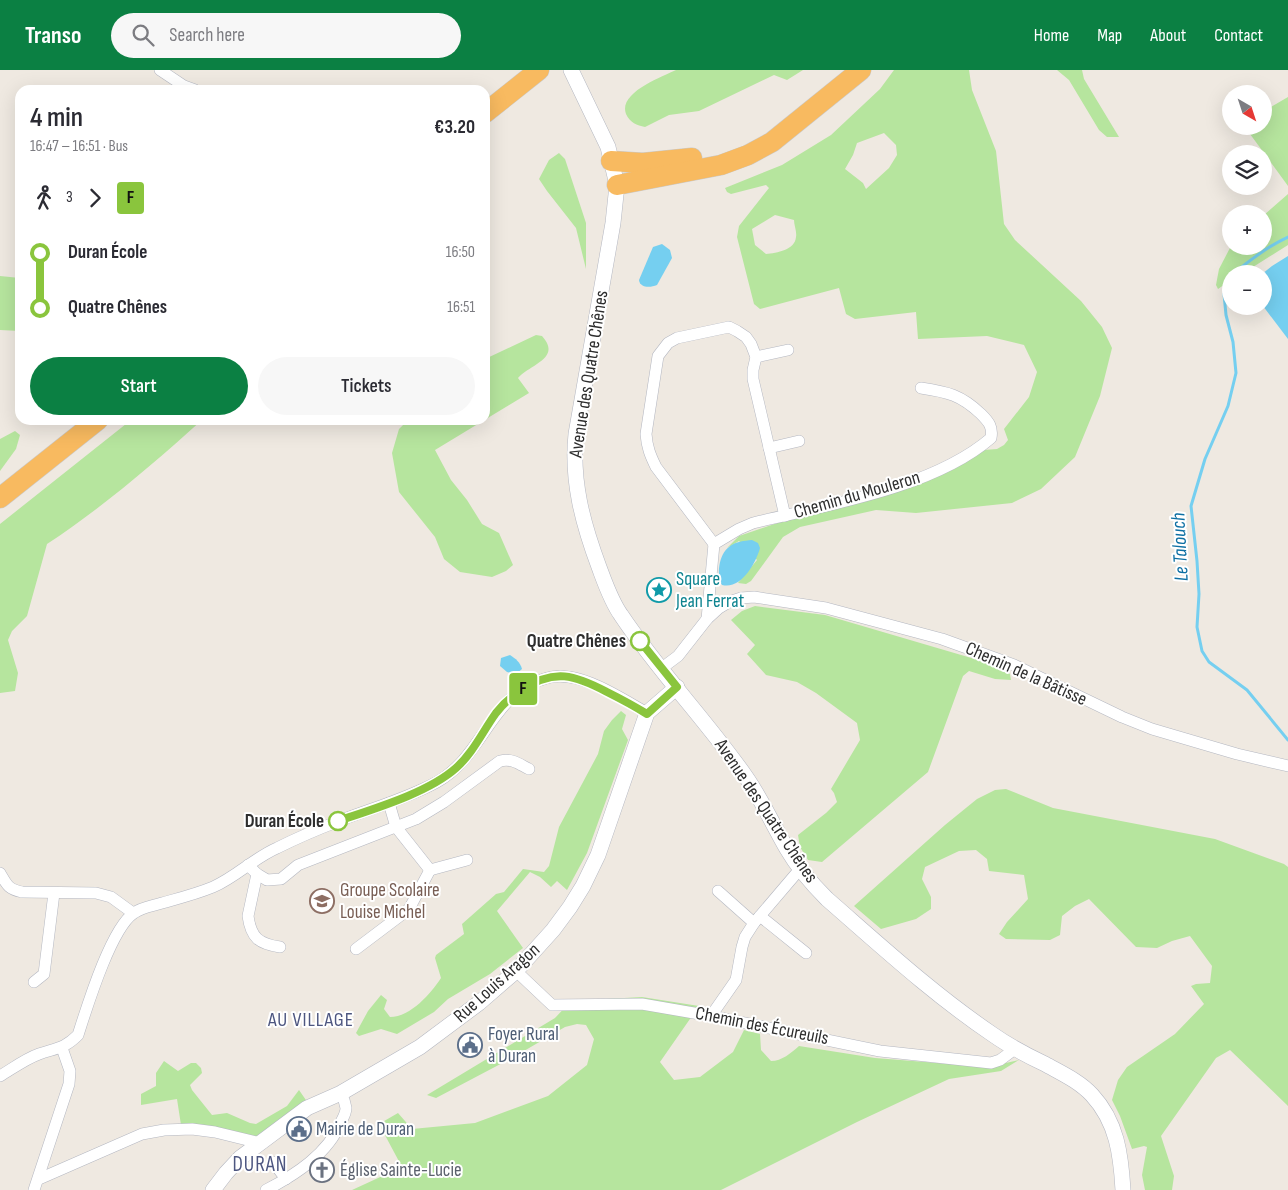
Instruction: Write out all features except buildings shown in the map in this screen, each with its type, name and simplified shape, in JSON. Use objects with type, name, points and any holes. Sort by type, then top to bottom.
[{"type":"highway","points":[[490,109],[539,70]]},
{"type":"highway","points":[[611,161],[643,163],[722,154],[757,140],[844,70]]},
{"type":"highway","points":[[617,185],[721,165],[748,156],[772,142],[860,70]]},
{"type":"highway","points":[[0,498],[92,425]]},
{"type":"street","points":[[160,70],[182,85]]},
{"type":"street","points":[[571,70],[608,147],[617,185]]},
{"type":"street","name":"Avenue des Quatre Chênes","points":[[617,185],[613,223],[576,434],[574,455],[578,498],[588,537],[606,586],[620,614],[747,778],[800,869],[827,899],[946,1001],[1015,1049],[1074,1079],[1092,1094],[1105,1111],[1114,1130],[1120,1150],[1123,1190]]},
{"type":"street","points":[[662,668],[678,656],[707,619],[714,544],[656,467],[649,454],[646,434],[658,356],[668,343],[677,338],[729,328],[738,331],[751,344],[756,357],[753,379],[785,516]]},
{"type":"street","points":[[756,357],[788,350]]},
{"type":"street","name":"Chemin du Mouleron","points":[[714,544],[739,529],[753,524],[885,491],[930,474],[983,445],[991,438],[992,429],[988,421],[968,403],[958,396],[943,391],[921,388]]},
{"type":"street","points":[[769,448],[799,441]]},
{"type":"street","name":"Chemin de la Bâtisse","points":[[707,619],[729,602],[754,596],[826,608],[942,639],[983,653],[1014,665],[1122,717],[1152,729],[1237,754],[1288,766]]},
{"type":"street","points":[[0,1076],[39,1054],[62,1048],[78,1035],[107,953],[115,938],[134,913],[144,908],[196,894],[218,885],[275,849],[338,821],[389,803],[438,781],[456,768],[470,753],[501,706],[533,682],[557,676],[583,680],[647,714]]},
{"type":"street","name":"Rue Louis Aragon","points":[[213,1190],[240,1158],[307,1108],[341,1093],[434,1038],[491,994],[516,971],[553,930],[570,908],[583,886],[601,846],[647,714],[677,687]]},
{"type":"street","points":[[248,865],[267,880],[281,879],[298,864],[416,819],[444,802],[500,760],[513,760],[529,769]]},
{"type":"street","points":[[389,803],[396,827],[430,870]]},
{"type":"street","points":[[356,949],[409,910],[430,870],[467,860]]},
{"type":"street","points":[[711,1016],[736,980],[745,937],[800,869]]},
{"type":"street","points":[[0,873],[8,887],[12,890],[22,892],[96,893],[105,895],[134,913]]},
{"type":"street","points":[[257,874],[248,916],[249,921],[254,935],[260,942],[268,946],[280,947]]},
{"type":"street","points":[[718,891],[806,954]]},
{"type":"street","points":[[34,982],[44,974],[54,893]]},
{"type":"street","name":"Chemin des Écureuils","points":[[516,971],[552,1005],[642,1004],[711,1016],[880,1051],[992,1063],[1000,1060],[1015,1049]]},
{"type":"street","points":[[34,1190],[69,1084],[70,1071],[62,1048]]},
{"type":"street","points":[[266,1190],[286,1179],[322,1151],[332,1138],[345,1112],[345,1103],[341,1093]]},
{"type":"street","points":[[39,1179],[142,1134],[164,1130],[215,1132],[260,1143]]},
{"type":"street","points":[[273,1162],[286,1179]]},
{"type":"green space","points":[[676,70],[803,70],[787,80],[774,75],[699,111],[669,115],[645,127],[632,122],[626,114],[625,106],[628,99],[651,81]]},
{"type":"green space","points":[[894,70],[969,70],[972,90],[996,151],[1004,224],[1015,240],[1081,301],[1102,327],[1112,348],[1100,396],[1075,457],[1041,489],[1012,503],[916,513],[876,510],[800,527],[783,537],[751,581],[746,584],[738,583],[757,560],[739,541],[727,548],[739,536],[783,521],[893,493],[932,479],[984,450],[997,449],[1004,445],[1008,440],[1004,429],[1029,397],[1037,372],[1024,345],[987,336],[918,339],[916,312],[855,319],[846,314],[839,288],[760,309],[754,304],[737,237],[739,226],[769,188],[766,185],[731,194],[725,188],[782,165],[831,135],[880,89]],"holes":[[[884,133],[896,145],[897,155],[889,168],[866,189],[863,183],[845,169],[857,143]],[[775,215],[794,220],[796,237],[789,248],[780,252],[766,254],[755,245],[752,229]]]},
{"type":"green space","points":[[1057,70],[1082,70],[1084,79],[1119,137],[1107,137],[1099,130],[1069,80]]},
{"type":"green space","points":[[1288,97],[1288,186],[1272,164],[1272,145],[1258,145],[1251,135],[1272,135],[1272,106]]},
{"type":"green space","points":[[559,153],[565,159],[586,223],[586,269],[576,228],[539,179],[549,160]]},
{"type":"green space","points":[[1288,194],[1288,245],[1256,265],[1222,265],[1222,286],[1218,289],[1216,285],[1219,269],[1226,255],[1272,255],[1272,208]]},
{"type":"green space","points":[[0,276],[15,278],[15,331],[0,330]]},
{"type":"green space","points":[[536,335],[542,336],[549,350],[547,355],[518,378],[529,393],[490,417],[490,357]]},
{"type":"green space","points":[[125,425],[196,425],[127,485],[88,516],[47,544],[27,616],[12,631],[8,640],[18,673],[15,691],[0,693],[0,524]]},
{"type":"green space","points":[[403,425],[476,425],[435,450],[451,480],[467,500],[482,524],[499,533],[513,565],[506,571],[492,577],[460,572],[444,559],[435,537],[399,492],[392,453],[399,429]]},
{"type":"green space","points":[[15,431],[20,435],[16,449],[0,471],[0,439]]},
{"type":"green space","points":[[755,606],[825,615],[985,662],[1010,674],[1011,680],[995,679],[969,671],[963,676],[928,772],[822,862],[808,860],[800,847],[798,835],[837,802],[831,789],[860,740],[857,723],[816,693],[797,682],[766,675],[747,654],[755,645],[731,620],[742,611]]},
{"type":"green space","points":[[621,711],[626,715],[622,729],[628,740],[587,853],[567,890],[557,881],[551,887],[540,877],[530,872],[497,911],[523,948],[490,974],[448,999],[434,1012],[397,1034],[381,1029],[359,1036],[356,1033],[368,1011],[381,995],[387,1000],[384,1009],[390,1017],[405,1013],[420,1003],[441,978],[435,958],[436,955],[464,934],[462,924],[496,894],[504,892],[523,869],[544,872],[549,866],[559,827],[598,754],[604,731]]},
{"type":"green space","points":[[1006,789],[1053,808],[1215,839],[1288,867],[1288,1106],[1230,1050],[1216,1058],[1161,1136],[1174,1176],[1172,1190],[1145,1190],[1142,1175],[1147,1147],[1132,1149],[1112,1100],[1118,1080],[1127,1067],[1175,1034],[1204,1004],[1191,986],[1210,983],[1212,966],[1190,936],[1157,948],[1136,947],[1089,899],[1075,906],[1062,916],[1060,935],[1050,940],[1006,939],[999,934],[1028,899],[1024,875],[989,871],[987,859],[976,850],[959,851],[925,867],[922,879],[931,897],[931,909],[916,919],[881,929],[854,906],[977,799],[995,790]]},
{"type":"green space","points":[[642,997],[699,1006],[660,1062],[674,1080],[700,1077],[733,1052],[744,1030],[760,1034],[761,1050],[771,1061],[783,1058],[799,1046],[875,1058],[988,1067],[1019,1060],[1001,1071],[949,1079],[857,1122],[721,1190],[352,1190],[402,1167],[379,1124],[398,1113],[412,1129],[475,1123],[548,1096],[587,1065],[594,1039],[586,1025],[577,1024],[565,1027],[512,1058],[436,1098],[427,1095],[555,1018],[571,1001]]},
{"type":"green space","points":[[164,1061],[178,1071],[191,1063],[196,1063],[201,1068],[202,1073],[190,1085],[212,1115],[227,1113],[256,1124],[287,1106],[299,1090],[308,1103],[257,1139],[181,1125],[177,1099],[141,1105],[141,1094],[156,1086],[156,1073]]},
{"type":"water","points":[[662,244],[670,250],[672,258],[657,285],[651,287],[643,286],[639,280],[653,247]]},
{"type":"water","points":[[1288,256],[1288,339],[1270,315],[1272,315],[1272,266]]},
{"type":"water","points":[[752,540],[758,543],[760,548],[747,574],[735,583],[722,585],[719,570],[723,554],[737,542]]},
{"type":"water","points":[[510,655],[518,661],[522,669],[516,674],[507,672],[500,666],[501,658]]},
{"type":"waterway","name":"Le Talouch","points":[[1245,265],[1266,249],[1288,237]]},
{"type":"waterway","name":"Le Talouch","points":[[1226,315],[1233,342],[1236,373],[1228,406],[1205,459],[1191,506],[1199,594],[1197,627],[1202,651],[1209,662],[1247,690],[1288,740]]},
{"type":"bus line","name":"F","points":[[338,821],[389,803],[447,775],[470,753],[501,706],[533,682],[548,677],[566,676],[583,680],[647,714],[677,687],[640,641]]},
{"type":"place","name":"Square Jean Ferrat","points":[[659,590]]},
{"type":"place","name":"Quatre Chênes","points":[[640,641]]},
{"type":"place","name":"Duran École","points":[[338,821]]},
{"type":"place","name":"Groupe Scolaire Louise Michel","points":[[322,901]]},
{"type":"place","name":"Foyer Rural à Duran","points":[[470,1045]]},
{"type":"place","name":"Mairie de Duran","points":[[299,1129]]},
{"type":"place","name":"Église Sainte-Lucie","points":[[322,1170]]},
{"type":"district","name":"AU VILLAGE","points":[[311,1020]]},
{"type":"district","name":"DURAN","points":[[260,1164]]}]
